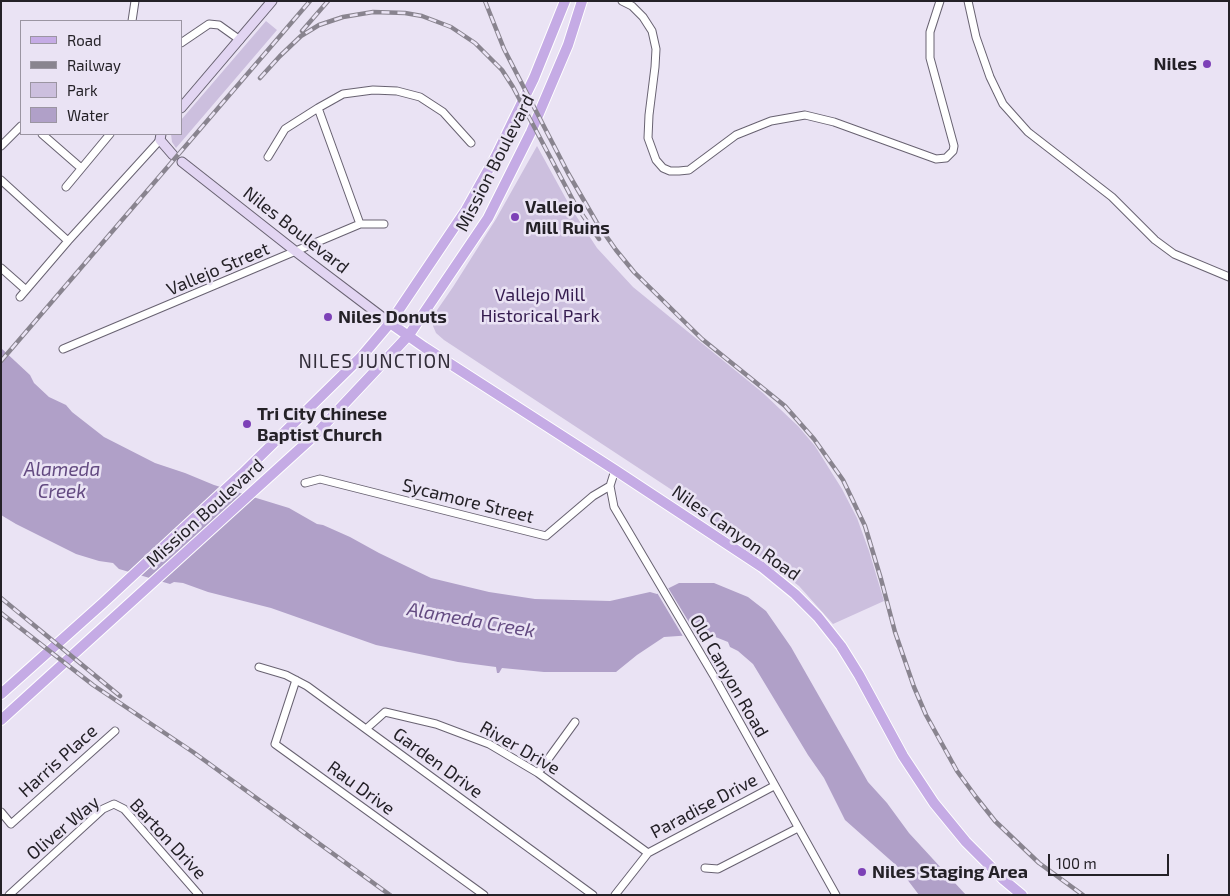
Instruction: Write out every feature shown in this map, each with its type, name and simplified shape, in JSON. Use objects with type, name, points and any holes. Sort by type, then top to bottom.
[{"type":"main road","points":[[182,107],[272,1]]},
{"type":"main road","name":"Mission Boulevard","points":[[1,694],[124,584],[242,474],[362,356],[390,323],[466,210],[496,156],[534,78],[565,1]]},
{"type":"main road","name":"Mission Boulevard","points":[[1,720],[266,481],[333,418],[409,335],[488,218],[532,132],[568,45],[582,1]]},
{"type":"main road","points":[[161,137],[173,155]]},
{"type":"main road","name":"Niles Boulevard","points":[[182,162],[390,323]]},
{"type":"main road","name":"Niles Canyon Road","points":[[390,323],[762,567],[795,594],[818,617],[845,653],[903,756],[934,803],[966,842],[1022,895]]},
{"type":"street","points":[[132,20],[135,1]]},
{"type":"street","points":[[622,1],[632,6],[643,17],[652,31],[656,49],[648,115],[648,138],[656,160],[663,168],[670,171],[688,170],[736,135],[771,121],[805,115],[834,122],[936,159],[946,158],[952,152],[954,146],[930,58],[930,32],[940,1]]},
{"type":"street","points":[[968,1],[976,37],[990,76],[1003,104],[1028,132],[1112,197],[1155,240],[1174,254],[1229,277]]},
{"type":"street","points":[[182,42],[209,24],[220,24],[240,40]]},
{"type":"street","points":[[268,157],[286,130],[318,108],[343,94],[373,90],[397,92],[420,97],[443,112],[471,143]]},
{"type":"street","points":[[318,108],[360,224]]},
{"type":"street","points":[[1,146],[20,127]]},
{"type":"street","points":[[43,135],[81,168]]},
{"type":"street","points":[[66,187],[109,135]]},
{"type":"street","points":[[20,297],[161,137]]},
{"type":"street","points":[[1,180],[68,241]]},
{"type":"street","name":"Vallejo Street","points":[[63,349],[360,224],[384,224]]},
{"type":"street","points":[[1,268],[26,290]]},
{"type":"street","name":"Old Canyon Road","points":[[615,470],[610,486],[614,508],[712,672],[836,895]]},
{"type":"street","name":"Sycamore Street","points":[[304,483],[320,479],[546,536],[593,496],[610,486]]},
{"type":"street","name":"Garden Drive","points":[[259,666],[307,686],[582,891],[593,895]]},
{"type":"street","name":"Rau Drive","points":[[296,680],[275,744],[484,895]]},
{"type":"street","name":"River Drive","points":[[366,729],[386,712],[436,724],[489,744],[538,773],[648,853]]},
{"type":"street","points":[[538,773],[575,722]]},
{"type":"street","name":"Harris Place","points":[[1,812],[11,824],[115,731]]},
{"type":"street","name":"Paradise Drive","points":[[648,853],[774,786]]},
{"type":"street","name":"Oliver Way","points":[[9,895],[103,808],[114,804]]},
{"type":"street","name":"Barton Drive","points":[[114,804],[124,809],[199,895]]},
{"type":"street","points":[[705,868],[718,869],[798,828]]},
{"type":"street","points":[[615,895],[648,853]]},
{"type":"green space","points":[[266,21],[277,30],[176,148],[172,142],[171,135],[182,135],[182,119]]},
{"type":"green space","name":"Vallejo Mill Historical Park","points":[[537,146],[571,208],[597,248],[633,287],[763,393],[798,426],[815,446],[842,489],[857,518],[884,601],[833,624],[799,586],[672,490],[436,333],[433,326],[433,316],[496,219]]},
{"type":"water","name":"Alameda Creek","points":[[1,348],[30,375],[34,383],[49,397],[66,405],[104,437],[155,463],[214,485],[289,508],[317,524],[350,537],[431,578],[489,592],[535,599],[610,601],[650,592],[657,594],[679,583],[714,583],[748,597],[766,611],[791,647],[868,782],[887,803],[909,833],[966,895],[919,895],[897,866],[845,820],[824,778],[753,664],[738,651],[730,647],[728,642],[708,634],[664,637],[616,672],[544,672],[502,668],[497,673],[496,667],[458,662],[376,645],[271,608],[208,592],[183,583],[174,582],[170,584],[119,569],[113,563],[76,554],[16,524],[1,515]]},
{"type":"pier","points":[[667,586],[698,637],[684,638],[656,591]]},
{"type":"railway","points":[[1,361],[310,1]]},
{"type":"railway","points":[[302,31],[328,1]]},
{"type":"railway","points":[[485,1],[504,49],[568,173],[597,223],[616,250],[634,272],[702,339],[785,406],[814,439],[843,480],[865,526],[895,632],[914,687],[926,715],[957,771],[995,821],[1039,863],[1083,895]]},
{"type":"railway","points":[[260,78],[301,36],[319,25],[343,17],[373,12],[405,13],[422,16],[451,27],[475,43],[502,70],[513,87],[575,204],[599,239]]},
{"type":"railway","points":[[1,598],[120,696]]},
{"type":"railway","points":[[1,613],[93,685],[193,752],[390,895]]},
{"type":"place","name":"Niles","points":[[1207,64]]},
{"type":"place","name":"Vallejo Mill Ruins","points":[[515,217]]},
{"type":"place","name":"Niles Donuts","points":[[328,317]]},
{"type":"place","name":"Tri City Chinese Baptist Church","points":[[247,424]]},
{"type":"place","name":"Niles Staging Area","points":[[862,872]]},
{"type":"district","name":"NILES JUNCTION","points":[[375,362]]}]
